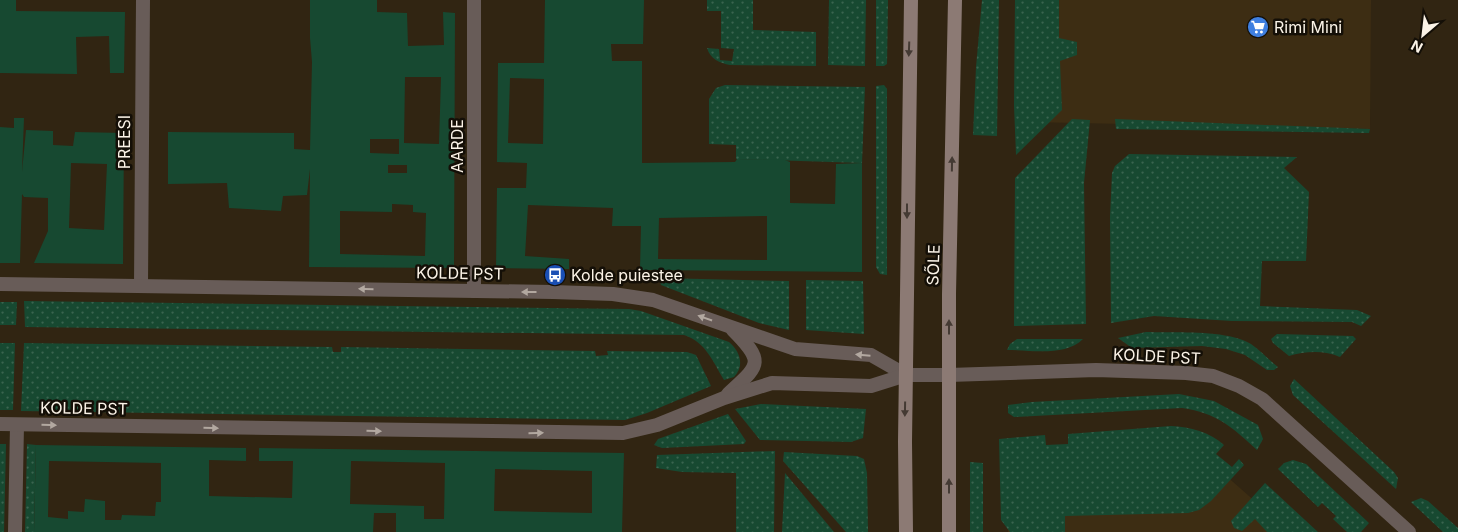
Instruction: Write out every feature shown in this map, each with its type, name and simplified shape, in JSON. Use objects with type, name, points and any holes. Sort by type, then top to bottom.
[{"type":"main road","name":"SÕLE","points":[[906,532],[911,0]]},
{"type":"main road","name":"SÕLE","points":[[949,532],[949,375],[955,0]]},
{"type":"street","name":"PREESI","points":[[141,285],[143,0]]},
{"type":"street","name":"AARDE","points":[[474,0],[474,292]]},
{"type":"street","name":"KOLDE PST","points":[[0,284],[612,294],[653,300],[795,349],[871,355],[906,375]]},
{"type":"street","points":[[724,398],[750,374],[755,362],[752,349],[731,327]]},
{"type":"street","name":"KOLDE PST","points":[[0,424],[623,433],[657,426],[724,398],[772,383],[871,386],[906,375],[1096,370],[1186,373],[1213,376],[1239,386],[1262,399],[1409,532]]},
{"type":"street","points":[[14,532],[17,425]]},
{"type":"shaded area","points":[[1028,0],[1371,0],[1370,129],[1028,122]]},
{"type":"shaded area","points":[[1224,474],[1290,532],[1008,532],[1007,503]]},
{"type":"green space","points":[[0,0],[16,0],[16,11],[125,12],[124,73],[110,73],[109,36],[76,37],[77,74],[0,73]]},
{"type":"green space","points":[[310,0],[377,0],[377,12],[407,13],[408,46],[444,45],[443,12],[455,13],[454,268],[309,267],[310,169],[307,195],[283,196],[281,211],[229,208],[227,183],[168,184],[168,132],[294,133],[294,149],[310,150],[312,62]],"holes":[[[405,77],[441,77],[439,144],[404,143]],[[370,139],[399,139],[399,154],[370,153]],[[388,165],[407,165],[407,173],[388,173]],[[392,204],[413,205],[413,212],[426,213],[425,256],[340,254],[340,211],[392,212]]]},
{"type":"green space","points":[[545,0],[644,0],[643,44],[611,44],[612,61],[642,61],[642,163],[735,162],[737,159],[785,160],[790,162],[790,203],[835,204],[836,164],[862,163],[862,272],[640,270],[641,226],[612,226],[613,208],[528,205],[525,256],[569,259],[569,269],[496,268],[497,188],[526,188],[527,163],[497,162],[498,63],[544,63]],"holes":[[[510,78],[544,79],[543,144],[508,143]],[[767,216],[767,260],[658,259],[659,218]]]},
{"type":"green space","points":[[707,0],[753,0],[753,30],[816,32],[816,66],[730,65],[716,60],[710,55],[707,48],[719,49],[720,60],[732,61],[734,49],[721,48],[721,11],[707,11]]},
{"type":"green space","points":[[829,0],[866,0],[865,66],[828,65]]},
{"type":"green space","points":[[876,0],[888,0],[887,64],[884,66],[876,66]]},
{"type":"green space","points":[[982,0],[999,0],[997,136],[973,135],[976,67]]},
{"type":"green space","points":[[1015,0],[1059,0],[1059,38],[1077,42],[1077,55],[1060,61],[1062,110],[1016,155],[1014,106]]},
{"type":"green space","points":[[725,85],[865,87],[862,163],[736,159],[736,145],[709,144],[709,99],[716,88]]},
{"type":"green space","points":[[884,85],[887,89],[887,275],[880,274],[876,267],[876,86]]},
{"type":"green space","points":[[14,118],[24,118],[22,172],[26,130],[53,131],[53,145],[73,146],[75,132],[124,133],[123,264],[34,263],[48,231],[48,198],[24,197],[22,194],[20,263],[0,263],[0,127],[14,128]],"holes":[[[71,163],[107,164],[104,230],[69,228]]]},
{"type":"green space","points":[[1072,119],[1090,120],[1084,183],[1086,324],[1014,326],[1015,178]]},
{"type":"green space","points":[[1115,119],[1370,129],[1369,133],[1116,129]]},
{"type":"green space","points":[[1129,154],[1297,157],[1284,168],[1309,192],[1306,261],[1262,261],[1260,306],[1357,310],[1371,316],[1361,326],[1352,322],[1232,321],[1154,316],[1111,323],[1110,217],[1112,173],[1115,166]]},
{"type":"green space","points":[[659,278],[789,281],[789,330],[759,323],[661,285]]},
{"type":"green space","points":[[806,280],[863,281],[864,334],[806,330]]},
{"type":"green space","points":[[24,301],[629,309],[641,311],[729,342],[736,350],[740,363],[734,377],[724,380],[698,342],[684,335],[25,327]]},
{"type":"green space","points":[[0,302],[17,302],[16,325],[0,325]]},
{"type":"green space","points":[[1146,332],[1214,334],[1240,339],[1251,344],[1278,367],[1274,370],[1267,370],[1245,355],[1226,349],[1202,346],[1132,348],[1118,338]]},
{"type":"green space","points":[[1277,334],[1353,336],[1356,339],[1340,357],[1328,353],[1315,352],[1289,356],[1273,343],[1271,339]]},
{"type":"green space","points":[[1017,339],[1083,339],[1076,345],[1057,350],[1007,350],[1010,344]]},
{"type":"green space","points":[[0,343],[15,343],[13,410],[0,410]]},
{"type":"green space","points":[[24,343],[332,347],[333,352],[341,352],[341,347],[595,351],[596,356],[608,355],[607,351],[687,352],[696,355],[711,386],[647,413],[625,420],[21,411]]},
{"type":"green space","points":[[1294,379],[1394,472],[1398,478],[1396,489],[1293,395],[1290,386]]},
{"type":"green space","points":[[1179,394],[1214,401],[1258,425],[1263,439],[1257,450],[1240,434],[1215,417],[1182,408],[1014,417],[1008,413],[1008,405],[1032,402]]},
{"type":"green space","points":[[761,404],[866,409],[863,438],[851,442],[760,440],[735,409]]},
{"type":"green space","points":[[728,414],[746,441],[744,444],[662,448],[654,445],[658,439]]},
{"type":"green space","points":[[1171,426],[1192,429],[1218,440],[1224,445],[1216,454],[1232,467],[1239,459],[1244,465],[1211,501],[1199,510],[1188,513],[1065,516],[1065,532],[1010,532],[1001,520],[999,439],[1045,435],[1046,445],[1068,444],[1068,434]]},
{"type":"green space","points":[[0,444],[6,444],[4,532],[0,532]]},
{"type":"green space","points":[[27,444],[36,445],[34,532],[25,532]]},
{"type":"green space","points":[[36,445],[246,448],[246,461],[209,460],[209,496],[292,498],[293,461],[259,461],[259,448],[624,453],[622,532],[396,532],[396,513],[374,513],[373,532],[34,532]],"holes":[[[49,461],[161,463],[161,502],[156,502],[155,516],[122,515],[121,520],[105,520],[105,501],[85,499],[84,512],[68,511],[68,519],[48,517]],[[351,461],[445,463],[444,519],[424,519],[424,506],[350,504]],[[495,469],[592,471],[592,513],[494,511]]]},
{"type":"green space","points":[[775,451],[774,532],[736,532],[736,473],[682,472],[656,468],[657,455]]},
{"type":"green space","points":[[784,452],[857,456],[864,459],[867,473],[868,532],[846,532],[783,461]]},
{"type":"green space","points":[[1293,460],[1306,464],[1369,523],[1361,532],[1347,532],[1333,519],[1336,516],[1322,503],[1318,507],[1278,469],[1284,463]]},
{"type":"green space","points":[[970,462],[983,463],[983,532],[970,532]]},
{"type":"green space","points":[[785,473],[834,532],[782,532]]},
{"type":"green space","points":[[1265,483],[1318,532],[1267,532],[1255,519],[1242,531],[1234,528],[1231,521]]},
{"type":"green space","points":[[1421,498],[1428,501],[1458,528],[1458,532],[1443,532],[1411,502]]},
{"type":"place","name":"Rimi Mini","points":[[1258,27]]},
{"type":"place","name":"Kolde puiestee","points":[[555,275]]}]
